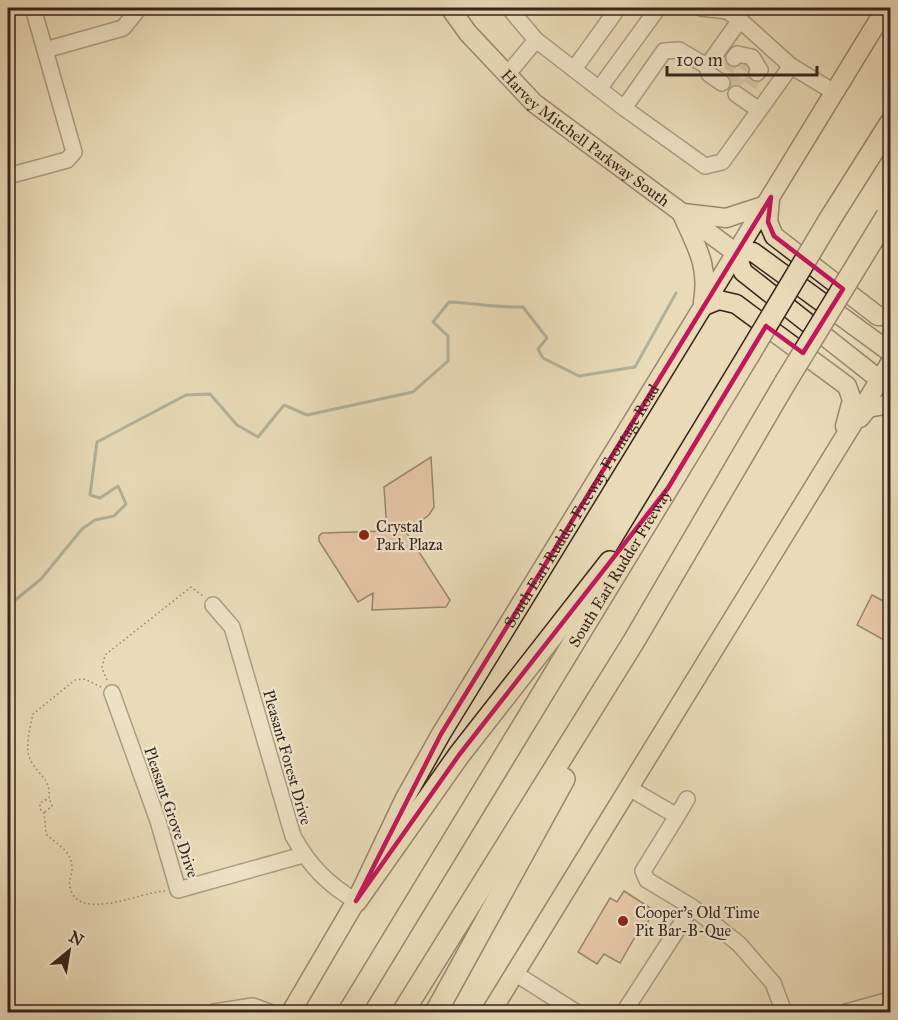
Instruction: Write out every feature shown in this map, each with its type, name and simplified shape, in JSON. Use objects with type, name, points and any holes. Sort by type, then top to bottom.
[{"type":"highway","name":"South Earl Rudder Freeway","points":[[349,1012],[830,219],[891,124]]},
{"type":"highway","points":[[404,1012],[634,641],[785,383],[889,213]]},
{"type":"highway","points":[[356,901],[459,755],[668,488]]},
{"type":"highway","points":[[436,1012],[619,679],[634,641]]},
{"type":"main road","name":"Harvey Mitchell Parkway South","points":[[450,8],[468,33],[543,110],[736,253],[743,272],[885,384]]},
{"type":"main road","name":"South Earl Rudder Freeway Frontage Road","points":[[291,1012],[356,901],[404,800],[441,734],[886,8]]},
{"type":"main road","points":[[703,309],[705,267],[682,213],[726,218],[768,201],[768,222],[774,236],[878,316],[891,316]]},
{"type":"main road","name":"Harvey Mitchell Parkway South","points":[[736,253],[753,252],[891,352]]},
{"type":"main road","points":[[703,309],[719,300],[736,303],[847,386],[852,400],[846,435]]},
{"type":"main road","points":[[491,1012],[846,435],[885,384],[891,363]]},
{"type":"main road","points":[[846,435],[868,408],[891,404]]},
{"type":"street","points":[[8,176],[67,160],[74,152],[33,8]]},
{"type":"street","points":[[509,8],[536,40],[624,108],[705,166],[722,162],[791,66]]},
{"type":"street","points":[[574,69],[618,8]]},
{"type":"street","points":[[599,89],[658,8]]},
{"type":"street","points":[[701,8],[727,10],[791,66],[834,92]]},
{"type":"street","points":[[45,50],[123,28],[135,10]]},
{"type":"street","points":[[707,66],[740,20]]},
{"type":"street","points":[[507,75],[536,40]]},
{"type":"street","points":[[738,76],[763,41]]},
{"type":"street","points":[[624,108],[664,51],[678,50],[707,66],[709,74],[738,76]]},
{"type":"street","points":[[738,76],[759,110]]},
{"type":"street","name":"Pleasant Forest Drive","points":[[213,605],[232,627],[286,818],[303,855],[322,878],[356,901]]},
{"type":"street","name":"Pleasant Grove Drive","points":[[111,693],[158,821],[178,890],[303,855]]},
{"type":"street","points":[[629,789],[677,816]]},
{"type":"street","points":[[687,799],[643,871],[647,880],[692,908],[739,944],[773,983],[784,1012]]},
{"type":"street","points":[[624,1012],[692,908]]},
{"type":"street","points":[[516,974],[576,1012]]},
{"type":"street","points":[[846,1012],[891,1000]]},
{"type":"street","points":[[214,1012],[253,1006],[269,1012]]},
{"type":"path","points":[[111,693],[102,668],[105,655],[191,587],[213,605]]},
{"type":"path","points":[[44,813],[52,806],[48,782],[30,761],[28,754],[28,735],[33,714],[75,680],[85,679],[111,693]]},
{"type":"path","points":[[49,798],[40,803],[40,809],[44,813],[46,834],[65,848],[72,870],[69,885],[72,893],[86,905],[98,905],[154,891],[178,890]]},
{"type":"highlighted area","points":[[771,197],[768,222],[774,236],[843,289],[803,353],[766,326],[668,488],[459,755],[356,901],[441,734]]},
{"type":"building","name":"Crystal Park Plaza","points":[[431,457],[434,507],[429,515],[406,532],[450,600],[446,607],[372,610],[373,593],[358,602],[319,541],[319,536],[322,533],[387,531],[384,487]]},
{"type":"building","points":[[872,595],[891,605],[891,644],[857,625]]},
{"type":"building","name":"Cooper's Old Time Pit Bar-B-Que","points":[[624,891],[655,911],[642,931],[639,930],[620,963],[604,954],[597,964],[578,952],[610,898],[617,902]]},
{"type":"waterway","points":[[8,606],[41,579],[82,529],[95,520],[114,516],[126,504],[118,486],[100,498],[90,495],[97,442],[186,395],[210,394],[237,425],[258,437],[284,405],[307,415],[413,392],[448,361],[448,336],[433,322],[449,302],[523,307],[547,338],[538,349],[543,358],[579,376],[635,367],[676,293]]},
{"type":"tunnel","points":[[726,69],[734,58]]},
{"type":"tunnel","points":[[730,89],[746,65]]},
{"type":"tunnel","points":[[749,85],[757,73]]},
{"type":"place","name":"Crystal Park Plaza","points":[[364,535]]},
{"type":"place","name":"Cooper's Old Time Pit Bar-B-Que","points":[[623,921]]}]
